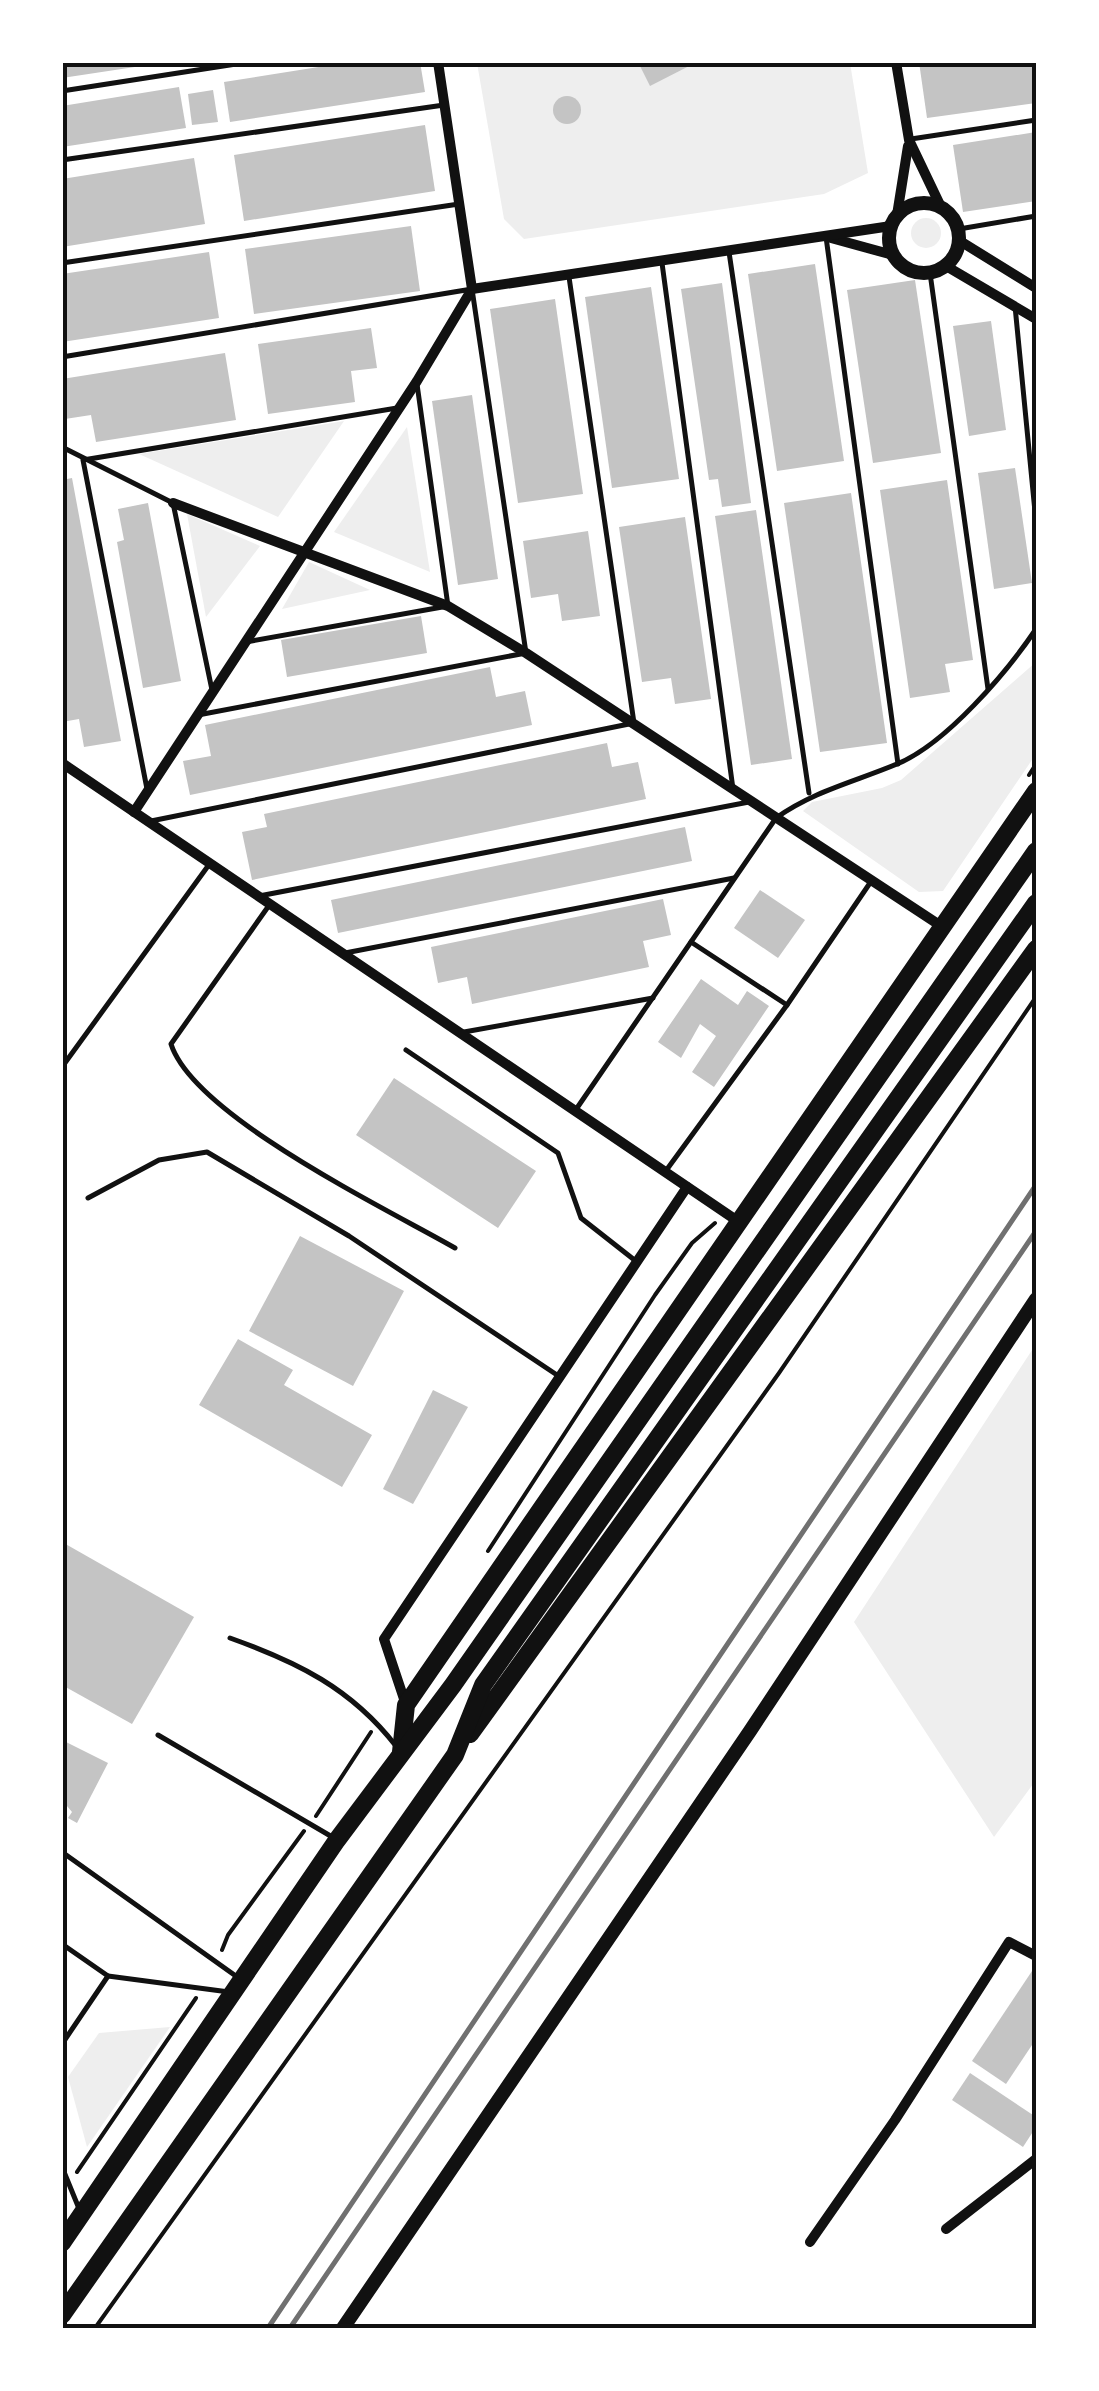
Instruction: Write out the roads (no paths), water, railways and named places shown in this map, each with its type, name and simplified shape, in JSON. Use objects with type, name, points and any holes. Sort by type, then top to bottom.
[{"type":"highway","points":[[401,1752],[406,1704],[1036,791]]},
{"type":"highway","points":[[62,2243],[337,1840],[454,1684],[1036,851]]},
{"type":"highway","points":[[455,1755],[483,1685],[1036,903]]},
{"type":"highway","points":[[62,2315],[455,1755],[1036,949]]},
{"type":"street","points":[[134,812],[417,381],[472,289],[438,62]]},
{"type":"street","points":[[896,62],[909,140],[941,206],[959,235],[1035,286]]},
{"type":"street","points":[[893,255],[894,220],[909,140]]},
{"type":"street","points":[[472,289],[826,236],[894,220],[918,203],[941,206]]},
{"type":"street","points":[[826,236],[893,255],[905,268],[930,273],[946,266],[959,235]]},
{"type":"street","points":[[946,266],[1036,319]]},
{"type":"street","points":[[173,503],[448,606],[526,653],[941,926]]},
{"type":"street","points":[[62,764],[739,1222]]},
{"type":"street","points":[[406,1704],[384,1639],[687,1187]]},
{"type":"street","points":[[343,2328],[750,1731],[1036,1300]]},
{"type":"street","points":[[810,2242],[896,2120],[1009,1942],[1036,1956]]},
{"type":"street","points":[[946,2230],[1036,2159]]},
{"type":"lane","points":[[62,91],[249,62]]},
{"type":"lane","points":[[62,160],[444,105]]},
{"type":"lane","points":[[909,140],[1036,120]]},
{"type":"lane","points":[[62,262],[459,204]]},
{"type":"lane","points":[[959,235],[1036,216]]},
{"type":"lane","points":[[826,236],[898,764]]},
{"type":"lane","points":[[729,252],[809,794]]},
{"type":"lane","points":[[662,262],[734,789]]},
{"type":"lane","points":[[930,273],[988,688]]},
{"type":"lane","points":[[148,822],[634,724],[568,274]]},
{"type":"lane","points":[[62,357],[472,289],[526,653],[198,715]]},
{"type":"lane","points":[[1015,306],[1036,522]]},
{"type":"lane","points":[[246,642],[448,606],[417,381]]},
{"type":"lane","points":[[83,460],[400,407]]},
{"type":"lane","points":[[62,448],[173,503],[212,694]]},
{"type":"lane","points":[[83,460],[148,792]]},
{"type":"lane","points":[[575,1111],[776,818],[809,794],[898,764],[922,749],[988,688],[1036,629]]},
{"type":"lane","points":[[259,896],[752,802]]},
{"type":"lane","points":[[62,1067],[210,863]]},
{"type":"lane","points":[[343,954],[734,878]]},
{"type":"lane","points":[[665,1172],[872,880]]},
{"type":"lane","points":[[270,904],[170,1044],[176,1060],[215,1100],[286,1152],[455,1248]]},
{"type":"lane","points":[[691,942],[787,1004]]},
{"type":"lane","points":[[460,1033],[652,998]]},
{"type":"lane","points":[[406,1050],[558,1154],[582,1218],[637,1262]]},
{"type":"lane","points":[[88,1198],[159,1160],[207,1152],[349,1236],[560,1376]]},
{"type":"lane","points":[[230,1638],[296,1662],[345,1692],[401,1752]]},
{"type":"lane","points":[[158,1735],[337,1840]]},
{"type":"lane","points":[[62,1852],[237,1987]]},
{"type":"lane","points":[[62,1944],[108,1976],[237,1987]]},
{"type":"lane","points":[[62,2044],[108,1976]]},
{"type":"lane","points":[[62,2167],[82,2218]]},
{"type":"railway","points":[[268,2328],[1036,1185]]},
{"type":"railway","points":[[290,2328],[1036,1231]]}]
